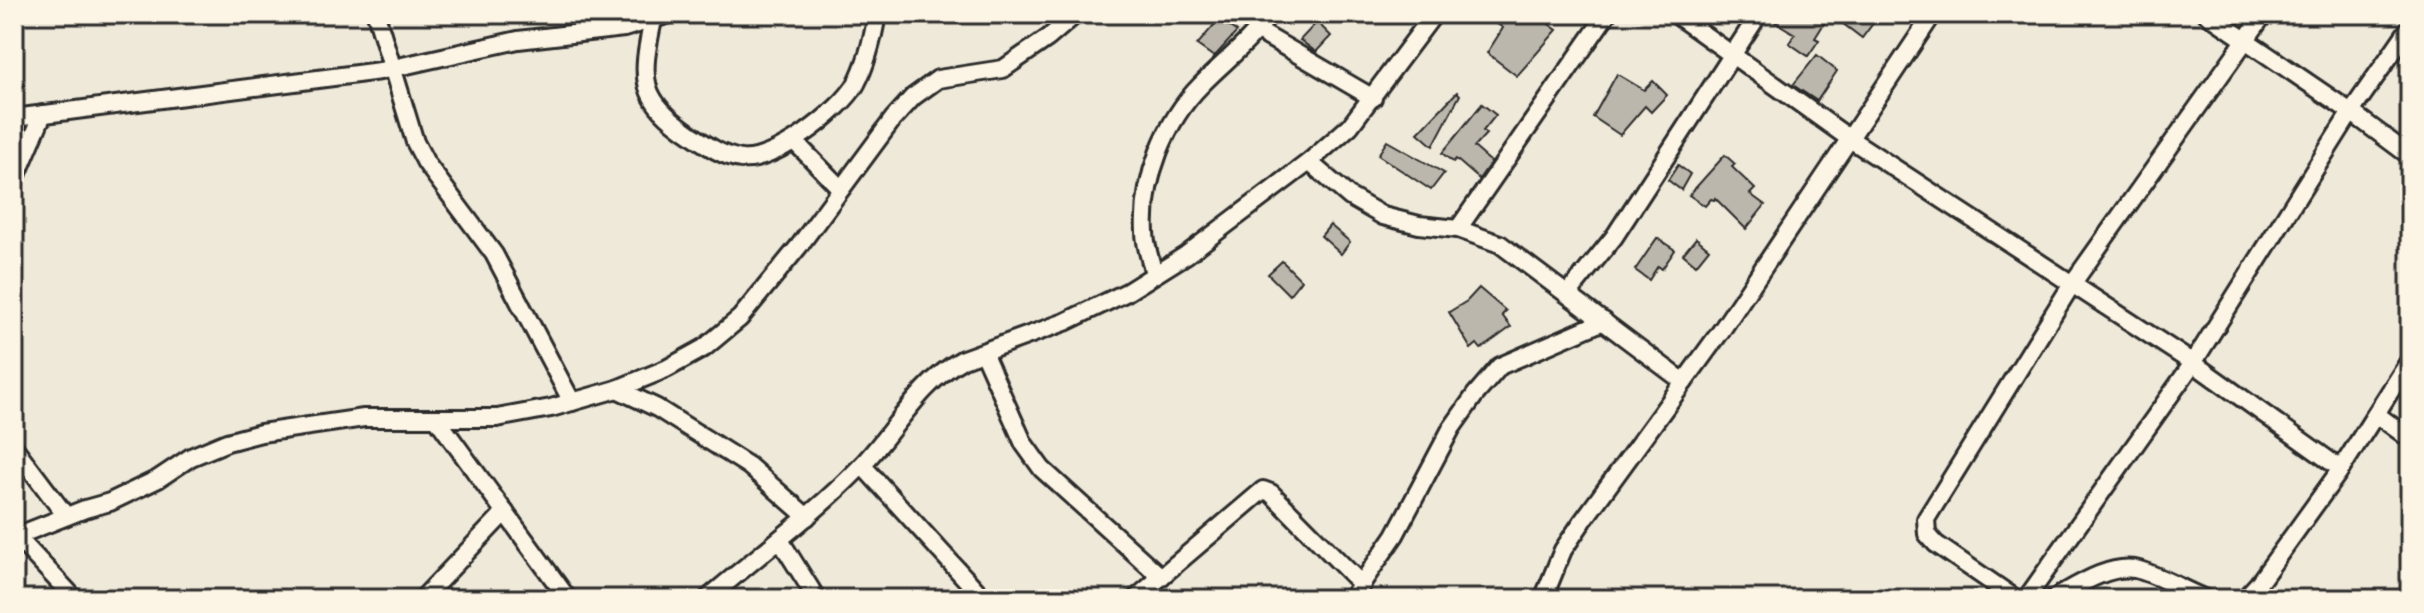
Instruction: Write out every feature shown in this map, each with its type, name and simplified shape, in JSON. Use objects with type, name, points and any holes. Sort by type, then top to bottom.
[{"type":"street","points":[[376,14],[415,142],[426,163],[494,254],[572,402]]},
{"type":"street","points":[[14,118],[393,68],[518,40],[624,28],[670,14]]},
{"type":"street","points":[[653,20],[644,60],[645,80],[654,101],[668,118],[718,153],[744,160],[767,156],[794,141],[841,103],[855,85],[866,59],[877,14]]},
{"type":"street","points":[[75,599],[15,537],[110,502],[158,479],[191,457],[227,442],[261,433],[364,418],[497,418],[617,389],[666,369],[704,348],[740,318],[770,284],[893,119],[913,97],[942,78],[1003,69],[1076,14]]},
{"type":"street","points":[[1154,274],[1145,233],[1146,203],[1155,164],[1167,133],[1179,111],[1198,88],[1258,31],[1269,14]]},
{"type":"street","points":[[707,599],[807,517],[862,465],[948,367],[1065,322],[1127,292],[1186,255],[1309,162],[1350,126],[1434,14]]},
{"type":"street","points":[[1458,229],[1607,14]]},
{"type":"street","points":[[1675,14],[1850,139],[2193,363],[2341,469]]},
{"type":"street","points":[[1568,294],[1614,237],[1759,14]]},
{"type":"street","points":[[1543,599],[1563,550],[1684,382],[1933,14]]},
{"type":"street","points":[[2207,14],[2410,156]]},
{"type":"street","points":[[2016,599],[1936,544],[1927,534],[1926,519],[2072,284],[2264,14]]},
{"type":"street","points":[[2026,599],[2193,363],[2351,112],[2410,27]]},
{"type":"street","points":[[1258,31],[1373,98]]},
{"type":"street","points":[[14,182],[43,114]]},
{"type":"street","points":[[794,141],[841,189]]},
{"type":"street","points":[[1309,162],[1350,197],[1383,216],[1419,225],[1458,229],[1500,244],[1684,382]]},
{"type":"street","points":[[1138,598],[1263,490],[1271,493],[1356,592],[1395,535],[1451,429],[1500,366],[1604,321]]},
{"type":"street","points":[[983,352],[1024,444],[1042,469],[1161,577]]},
{"type":"street","points":[[2244,599],[2341,469],[2410,360]]},
{"type":"street","points":[[617,389],[657,408],[749,466],[807,517]]},
{"type":"street","points":[[2376,414],[2410,439]]},
{"type":"street","points":[[437,419],[568,599]]},
{"type":"street","points":[[14,447],[66,516]]},
{"type":"street","points":[[862,465],[984,599]]},
{"type":"street","points":[[422,599],[505,512]]},
{"type":"street","points":[[780,540],[817,599]]},
{"type":"street","points":[[2053,599],[2102,574],[2137,569],[2206,599]]},
{"type":"building","points":[[1501,14],[1535,14],[1557,30],[1517,76],[1487,53],[1503,28],[1496,23]]},
{"type":"building","points":[[1770,14],[1830,14],[1808,56],[1789,43],[1795,34],[1769,18]]},
{"type":"building","points":[[1830,14],[1880,14],[1862,38]]},
{"type":"building","points":[[1219,19],[1237,32],[1214,57],[1197,45]]},
{"type":"building","points":[[1317,22],[1331,36],[1316,52],[1300,40]]},
{"type":"building","points":[[1817,55],[1837,71],[1817,101],[1793,85]]},
{"type":"building","points":[[1617,74],[1644,90],[1653,81],[1667,95],[1651,112],[1645,106],[1620,135],[1593,117]]},
{"type":"building","points":[[1457,92],[1460,95],[1433,146],[1418,133]]},
{"type":"building","points":[[1482,104],[1496,115],[1483,131],[1486,134],[1474,147],[1491,162],[1479,179],[1456,159],[1453,162],[1442,153]]},
{"type":"building","points":[[1387,141],[1444,173],[1431,190],[1378,155]]},
{"type":"building","points":[[1725,155],[1735,164],[1732,167],[1755,189],[1750,194],[1765,205],[1746,229],[1715,198],[1705,206],[1689,195]]},
{"type":"building","points":[[1678,165],[1690,174],[1681,190],[1668,180]]},
{"type":"building","points":[[1330,225],[1350,242],[1341,254],[1321,236]]},
{"type":"building","points":[[1657,238],[1675,250],[1662,269],[1658,266],[1649,280],[1635,270]]},
{"type":"building","points":[[1696,238],[1709,249],[1696,265],[1683,254]]},
{"type":"building","points":[[1282,261],[1301,280],[1289,295],[1268,274]]},
{"type":"building","points":[[1479,288],[1506,311],[1502,315],[1511,327],[1481,349],[1477,344],[1471,349],[1449,312],[1467,301]]}]
